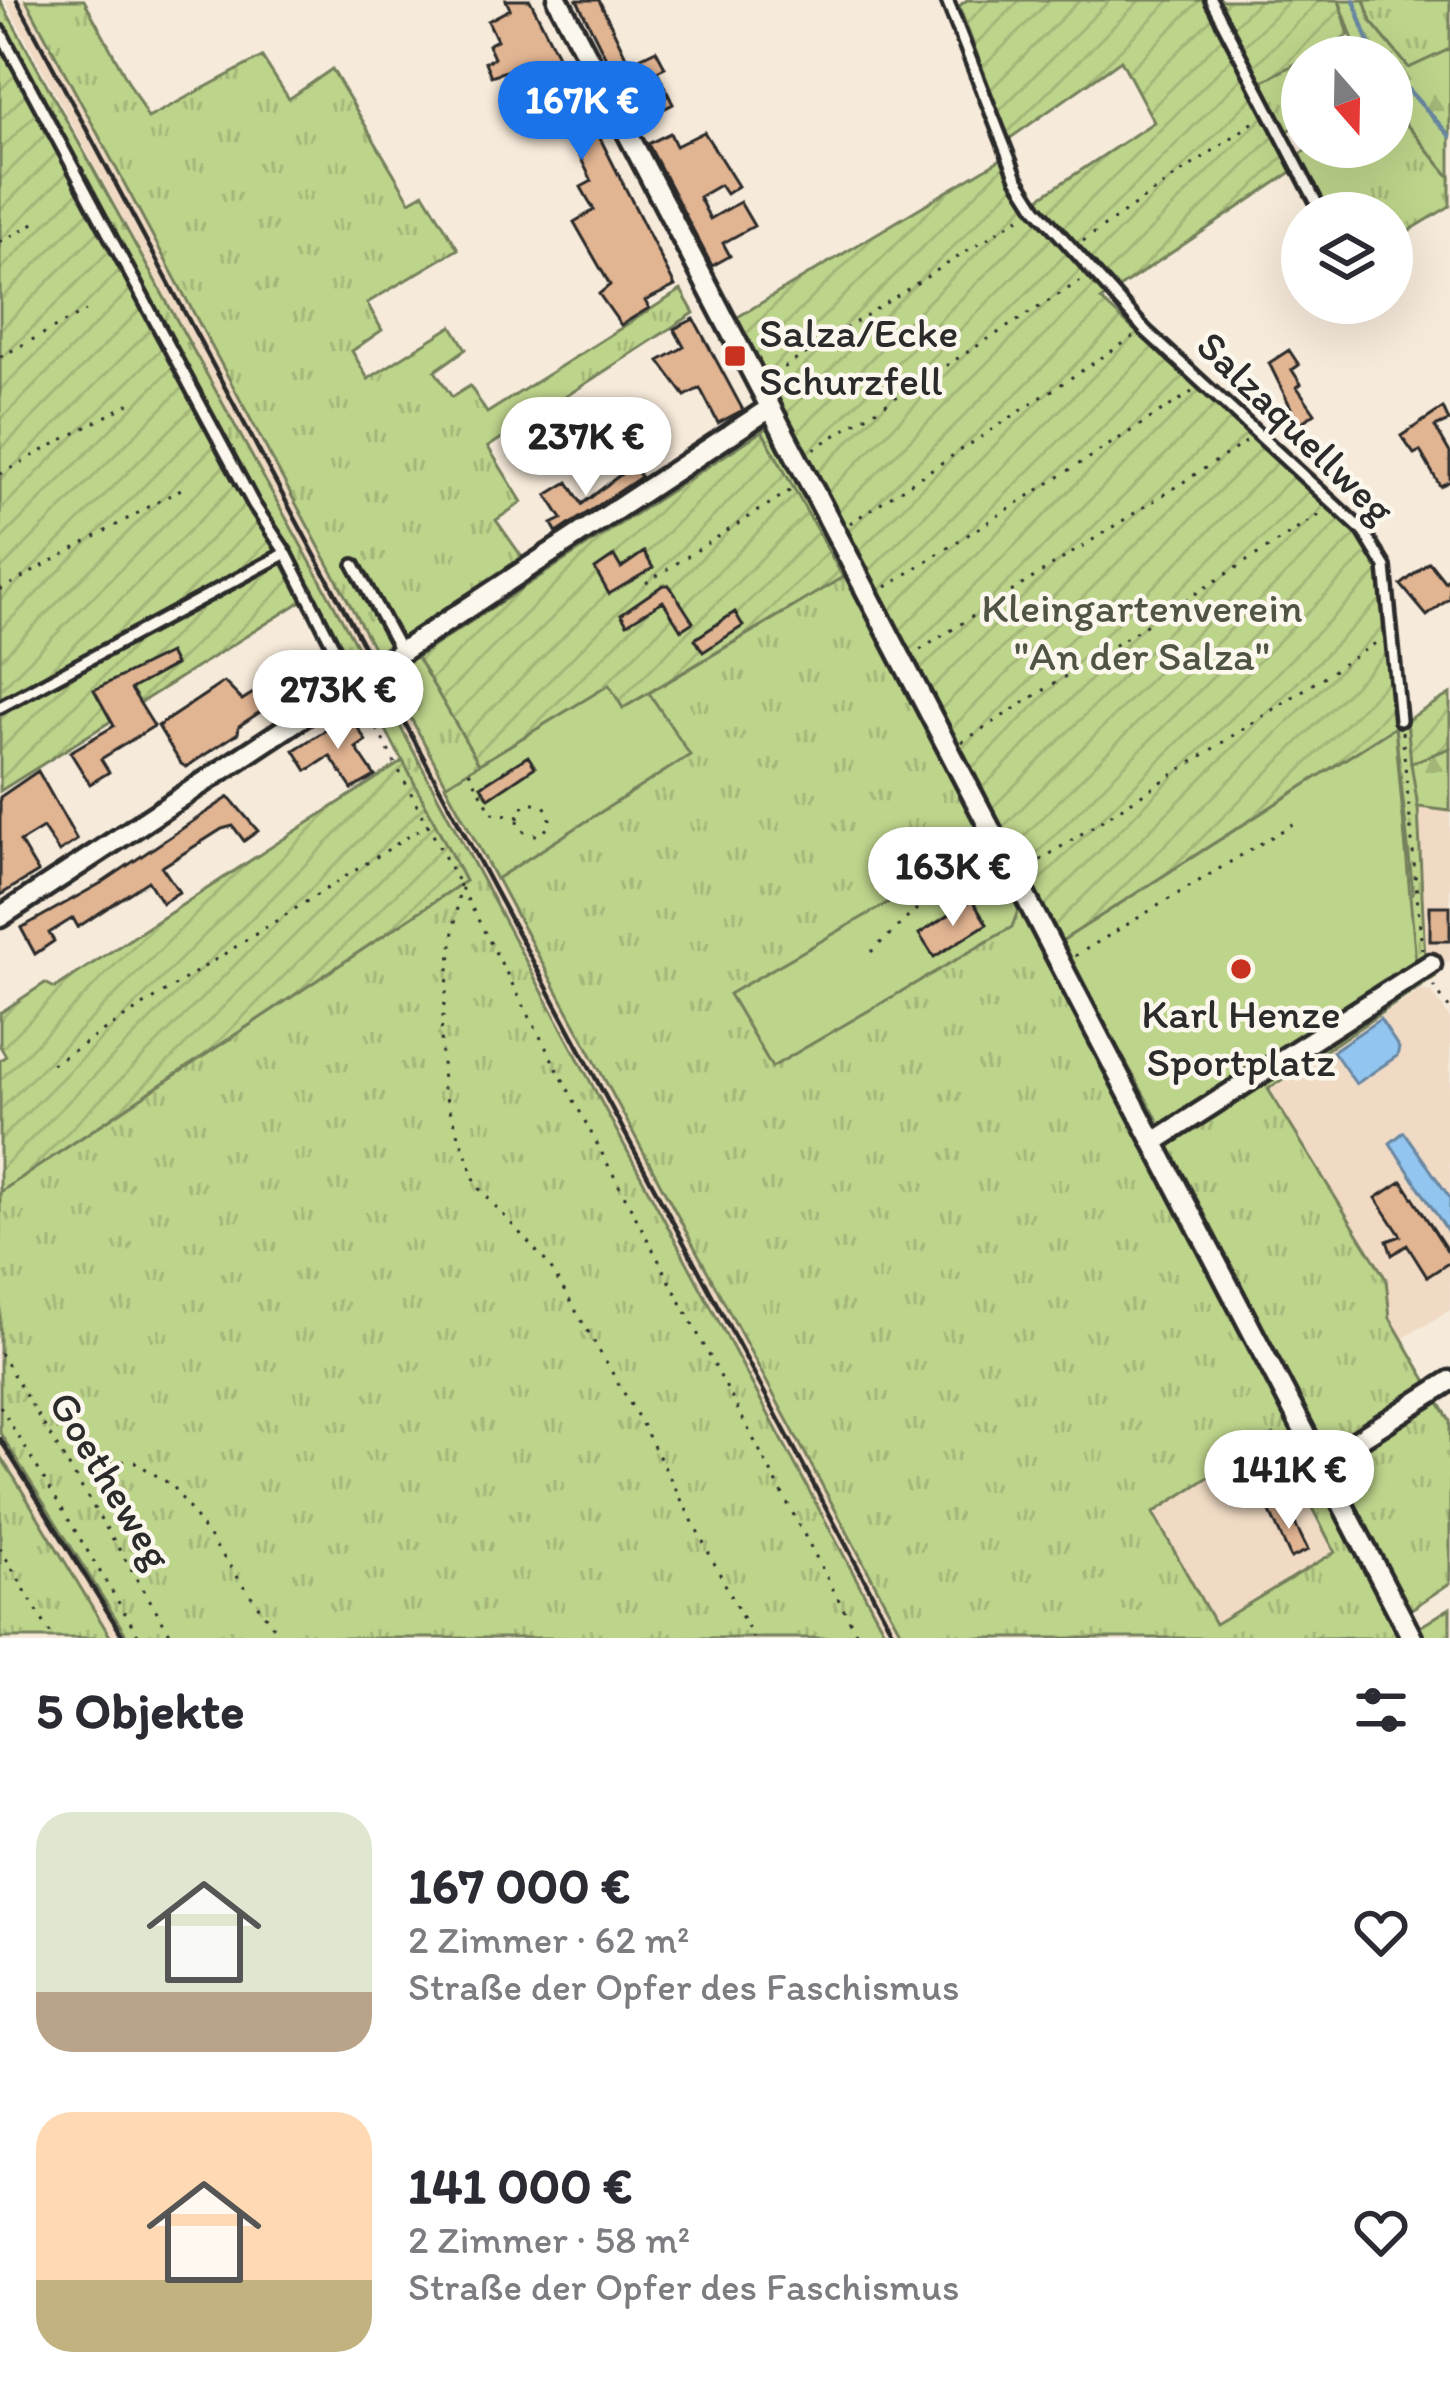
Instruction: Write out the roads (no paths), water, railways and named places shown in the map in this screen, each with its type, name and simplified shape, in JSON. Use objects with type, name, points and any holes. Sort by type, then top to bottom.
[{"type":"street","points":[[558,0],[1412,1638]]},
{"type":"street","points":[[0,917],[770,408]]},
{"type":"street","points":[[1154,1142],[1427,967]]},
{"type":"street","points":[[1322,1462],[1450,1382]]},
{"type":"lane","name":"Salzaquellweg","points":[[947,0],[1017,178],[1036,208],[1090,275],[1201,386],[1363,531],[1384,567],[1400,720]]},
{"type":"lane","points":[[1211,0],[1311,192]]},
{"type":"lane","points":[[0,31],[353,685]]},
{"type":"lane","points":[[0,707],[286,554]]},
{"type":"lane","points":[[354,566],[402,654]]},
{"type":"water","points":[[1380,1019],[1399,1048],[1397,1056],[1356,1084],[1333,1051]]},
{"type":"water","points":[[1404,1132],[1450,1198],[1450,1235],[1390,1143]]},
{"type":"waterway","points":[[1354,0],[1366,36]]},
{"type":"waterway","points":[[1413,95],[1450,136]]},
{"type":"railway","points":[[17,0],[896,1638]]},
{"type":"railway","points":[[0,1439],[124,1638]]},
{"type":"place","name":"Salza/Ecke Schurzfell","points":[[735,356]]},
{"type":"place","name":"Karl Henze Sportplatz","points":[[1241,969]]},
{"type":"park label","name":"Kleingartenverein \"An der Salza\"","points":[[1142,631]]}]
